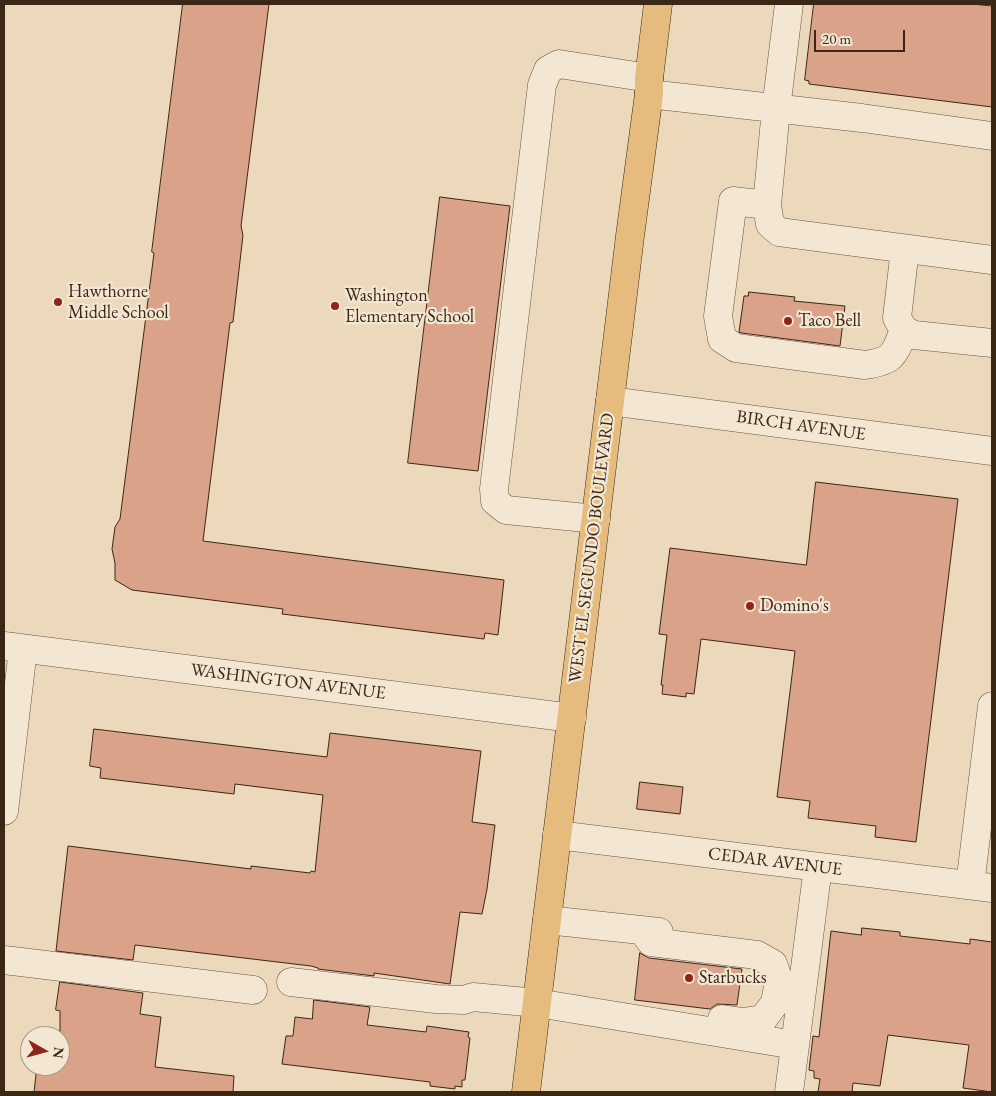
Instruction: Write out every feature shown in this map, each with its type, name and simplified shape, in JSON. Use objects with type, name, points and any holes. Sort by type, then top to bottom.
[{"type":"main road","name":"WEST EL SEGUNDO BOULEVARD","points":[[526,1092],[658,4]]},
{"type":"street","points":[[789,4],[767,205],[770,224],[779,232],[992,260]]},
{"type":"street","points":[[596,519],[506,510],[495,501],[494,489],[542,84],[548,70],[558,64],[649,86],[776,109],[862,118],[992,136]]},
{"type":"street","points":[[767,205],[733,201],[718,316],[722,339],[736,348],[865,365],[884,362],[896,352],[904,330]]},
{"type":"street","points":[[905,248],[897,318],[904,330],[914,335],[992,343]]},
{"type":"street","name":"BIRCH AVENUE","points":[[610,401],[992,451]]},
{"type":"street","points":[[4,811],[14,647]]},
{"type":"street","name":"WASHINGTON AVENUE","points":[[14,647],[572,718]]},
{"type":"street","points":[[981,887],[992,706]]},
{"type":"street","name":"CEDAR AVENUE","points":[[558,835],[981,887]]},
{"type":"street","points":[[789,1092],[818,867]]},
{"type":"street","points":[[547,920],[773,944]]},
{"type":"street","points":[[625,1018],[650,1009],[743,1022],[762,1019],[775,1003],[779,980],[773,964],[757,955],[651,942],[642,930]]},
{"type":"street","points":[[4,960],[253,990]]},
{"type":"street","points":[[291,982],[436,999],[464,1000],[473,997],[537,1003],[795,1045]]},
{"type":"building","points":[[183,4],[269,4],[241,226],[243,235],[233,322],[230,323],[203,541],[504,580],[498,635],[485,633],[484,639],[282,614],[283,609],[132,590],[115,580],[115,563],[112,549],[115,527],[120,519]]},
{"type":"building","points":[[814,4],[972,4],[992,6],[992,107],[809,84],[809,81],[805,80]]},
{"type":"building","points":[[440,197],[510,206],[478,471],[408,463]]},
{"type":"building","points":[[749,292],[795,297],[794,301],[845,306],[840,346],[739,332],[744,296],[748,296]]},
{"type":"building","points":[[816,482],[958,499],[916,842],[875,837],[876,826],[808,818],[810,801],[777,797],[795,651],[701,639],[694,694],[686,693],[686,697],[662,694],[663,685],[661,685],[667,635],[659,634],[670,548],[806,565]]},
{"type":"building","points":[[94,729],[327,757],[330,733],[481,751],[472,822],[495,825],[487,889],[482,914],[460,912],[450,984],[374,973],[374,976],[318,969],[311,966],[135,945],[133,960],[56,951],[68,846],[251,869],[251,866],[315,872],[323,795],[235,784],[234,794],[100,778],[101,768],[90,766]]},
{"type":"building","points":[[640,782],[683,787],[680,814],[637,809]]},
{"type":"building","points":[[862,928],[900,932],[900,936],[970,944],[970,939],[992,942],[992,1092],[963,1088],[969,1045],[888,1035],[880,1086],[853,1083],[852,1092],[818,1092],[820,1079],[814,1078],[814,1071],[809,1070],[813,1036],[819,1037],[831,931],[861,935]]},
{"type":"building","name":"Starbucks","points":[[640,953],[649,958],[742,969],[737,1005],[717,1004],[710,1009],[635,1000]]},
{"type":"building","points":[[60,982],[143,993],[140,1014],[161,1017],[155,1067],[234,1076],[233,1092],[34,1092],[36,1076],[70,1076],[70,1026],[60,1026],[60,1011],[56,1010]]},
{"type":"building","points":[[314,1000],[370,1007],[367,1025],[426,1032],[427,1026],[469,1032],[465,1080],[462,1080],[462,1087],[455,1086],[455,1089],[430,1086],[430,1082],[282,1064],[286,1036],[293,1036],[295,1017],[312,1019]]},
{"type":"place","name":"Hawthorne Middle School","points":[[58,302]]},
{"type":"place","name":"Washington Elementary School","points":[[335,306]]},
{"type":"place","name":"Taco Bell","points":[[788,321]]},
{"type":"place","name":"Domino's","points":[[750,606]]},
{"type":"place","name":"Starbucks","points":[[689,978]]}]
